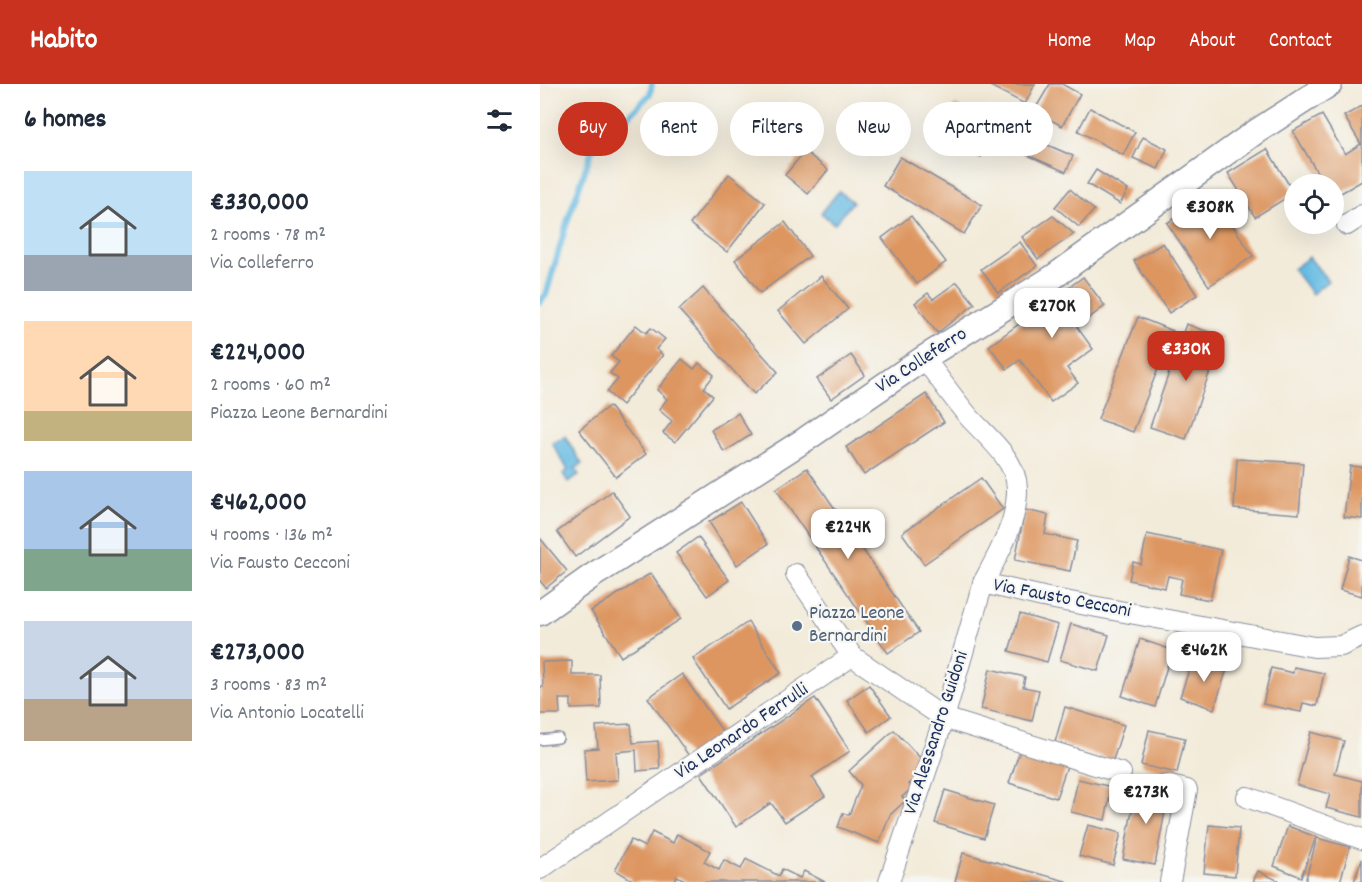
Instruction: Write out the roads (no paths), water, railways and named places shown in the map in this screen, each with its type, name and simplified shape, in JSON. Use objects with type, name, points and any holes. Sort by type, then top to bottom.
[{"type":"street","name":"Via Colleferro","points":[[540,613],[602,570],[806,439],[924,358],[1060,272],[1254,133],[1330,84]]},
{"type":"street","name":"Via Fausto Cecconi","points":[[924,358],[969,416],[1002,453],[1015,480],[1016,495],[1012,519],[1001,548],[983,583],[1043,597],[1314,647],[1341,646],[1362,636]]},
{"type":"street","points":[[796,574],[852,656],[944,718],[1120,773]]},
{"type":"street","name":"Via Alessandro Guidoni","points":[[889,882],[944,718],[983,583]]},
{"type":"street","name":"Via Leonardo Ferrulli","points":[[540,869],[852,656]]},
{"type":"street","points":[[1166,785],[1187,790],[1170,882]]},
{"type":"street","points":[[1247,797],[1362,839]]},
{"type":"lane","points":[[540,740],[558,738]]},
{"type":"water","points":[[839,191],[853,202],[834,224],[821,213]]},
{"type":"water","points":[[1309,257],[1328,281],[1312,294],[1293,269]]},
{"type":"water","points":[[565,436],[582,464],[575,469],[579,475],[568,482],[563,474],[568,470],[552,443]]},
{"type":"waterway","points":[[540,302],[546,295],[567,222],[592,150],[650,94],[652,84]]},
{"type":"place","name":"Piazza Leone Bernardini","points":[[797,626]]}]
